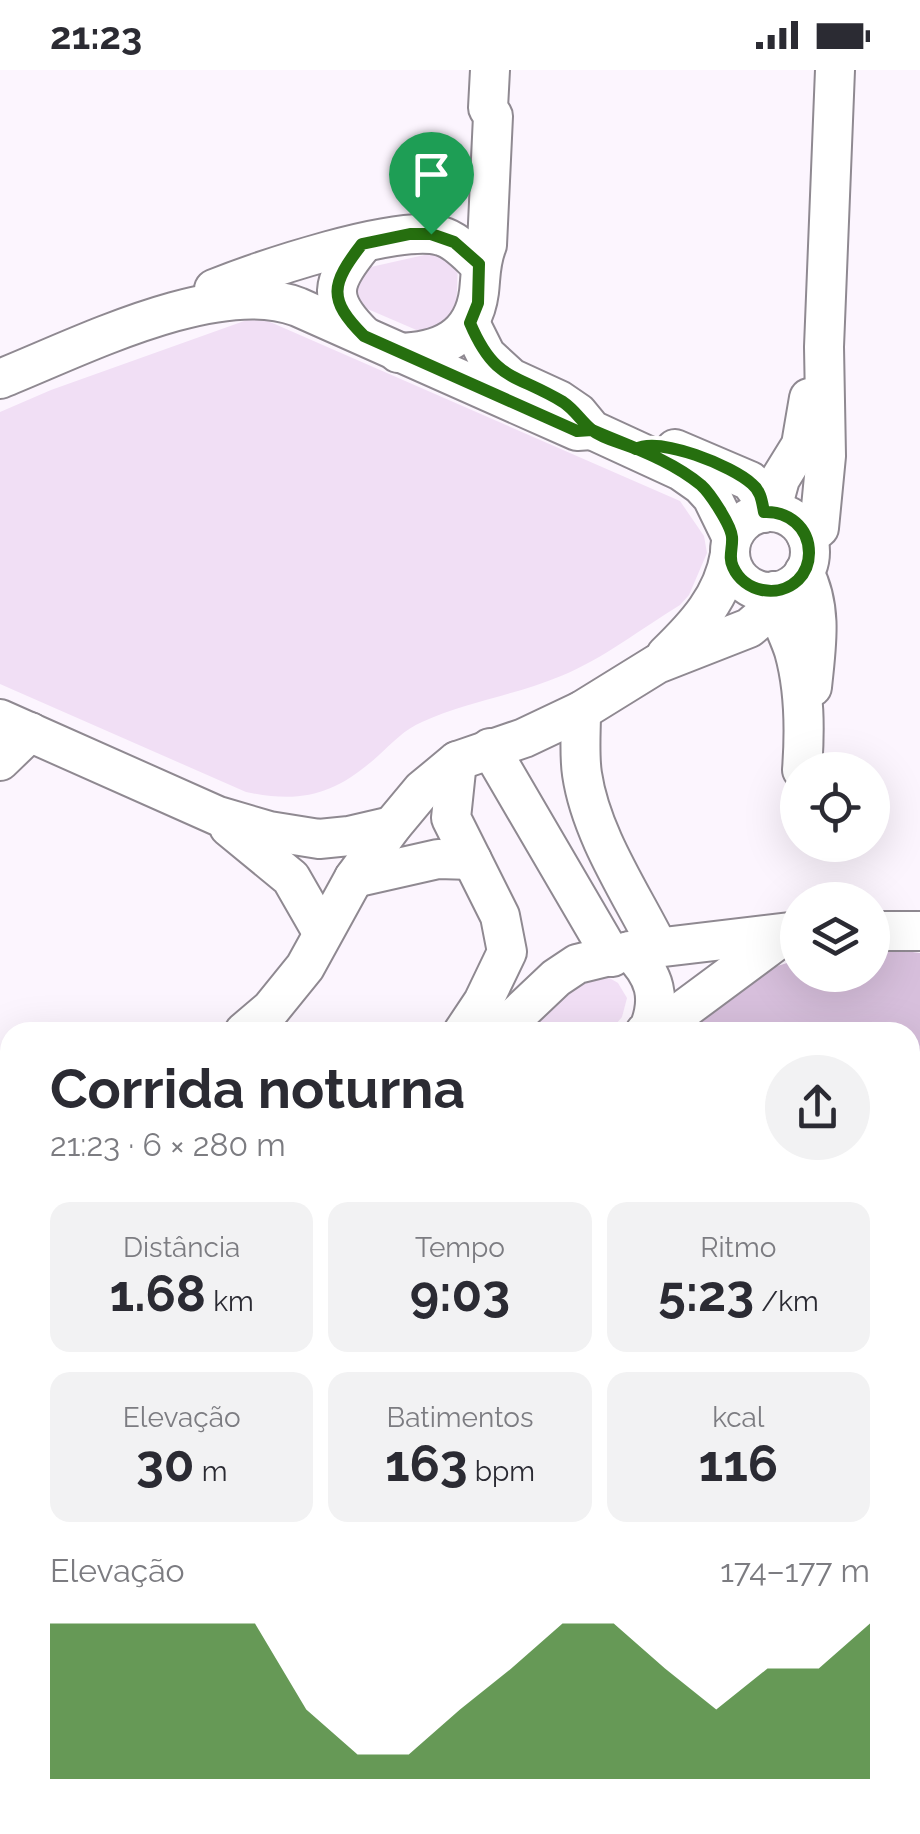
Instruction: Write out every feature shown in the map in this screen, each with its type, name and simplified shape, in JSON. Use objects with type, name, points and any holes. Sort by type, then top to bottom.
[{"type":"street","points":[[431,234],[450,220],[466,199],[488,108],[490,70]]},
{"type":"street","points":[[255,1022],[285,994],[354,878],[422,790],[474,754],[524,738],[582,711],[657,664],[733,635],[762,617],[819,528],[826,456],[824,347],[835,70]]},
{"type":"street","points":[[398,353],[444,346],[464,332],[478,303],[479,264],[486,245],[493,116],[488,108]]},
{"type":"street","points":[[169,312],[178,304],[232,282],[336,249],[410,234],[431,234],[454,242],[479,264]]},
{"type":"street","points":[[362,244],[340,274],[336,292],[339,307],[364,336]]},
{"type":"street","points":[[0,379],[169,312],[256,298],[273,299],[577,431],[592,430]]},
{"type":"street","points":[[470,323],[486,356],[511,378],[570,407],[592,430],[681,471],[700,484],[712,498],[731,546],[732,567],[750,586],[795,567]]},
{"type":"street","points":[[768,512],[780,479],[801,445],[813,378],[824,347]]},
{"type":"street","points":[[636,449],[644,444],[669,446],[726,469],[756,488],[768,512]]},
{"type":"street","points":[[657,664],[697,625],[718,593],[727,573],[731,546],[744,521],[768,512],[792,519],[795,567],[778,615],[794,651],[803,705],[802,752]]},
{"type":"street","points":[[733,635],[763,647],[779,659],[803,705]]},
{"type":"street","points":[[582,711],[580,752],[587,798],[634,952]]},
{"type":"street","points":[[0,761],[15,726],[218,816],[269,831],[319,839],[392,826]]},
{"type":"street","points":[[470,1022],[507,952],[500,916],[451,818],[474,754]]},
{"type":"street","points":[[474,754],[647,967],[654,983],[652,1022]]},
{"type":"street","points":[[218,816],[291,878],[322,932]]},
{"type":"street","points":[[354,878],[438,859],[472,860]]},
{"type":"street","points":[[890,931],[920,931]]},
{"type":"street","points":[[510,1022],[556,978],[577,964],[634,952],[780,933]]},
{"type":"street","points":[[667,1022],[780,940]]},
{"type":"shaded area","points":[[442,251],[458,259],[456,319],[428,335],[356,304],[350,281],[362,269]]},
{"type":"shaded area","points":[[261,318],[680,501],[704,536],[707,553],[689,595],[680,605],[577,669],[422,722],[404,732],[348,779],[302,796],[246,792],[0,684],[0,412],[51,390]]},
{"type":"shaded area","points":[[890,951],[920,953],[920,1022],[695,1022],[765,971],[780,965],[780,992],[890,992]]},
{"type":"shaded area","points":[[601,973],[618,983],[627,998],[618,1022],[527,1022],[577,976]]},
{"type":"route","points":[[431,234],[410,234],[362,244],[346,264],[337,282],[337,300],[364,336],[516,406],[577,431],[592,430],[681,471],[700,484],[718,508],[732,538],[732,567],[740,578],[762,591],[786,588],[797,581],[809,560],[806,537],[792,519],[764,512],[760,496],[750,482],[669,446],[644,444],[636,449],[592,430],[570,407],[494,366],[470,323],[478,303],[479,264],[454,242],[431,234]]}]
